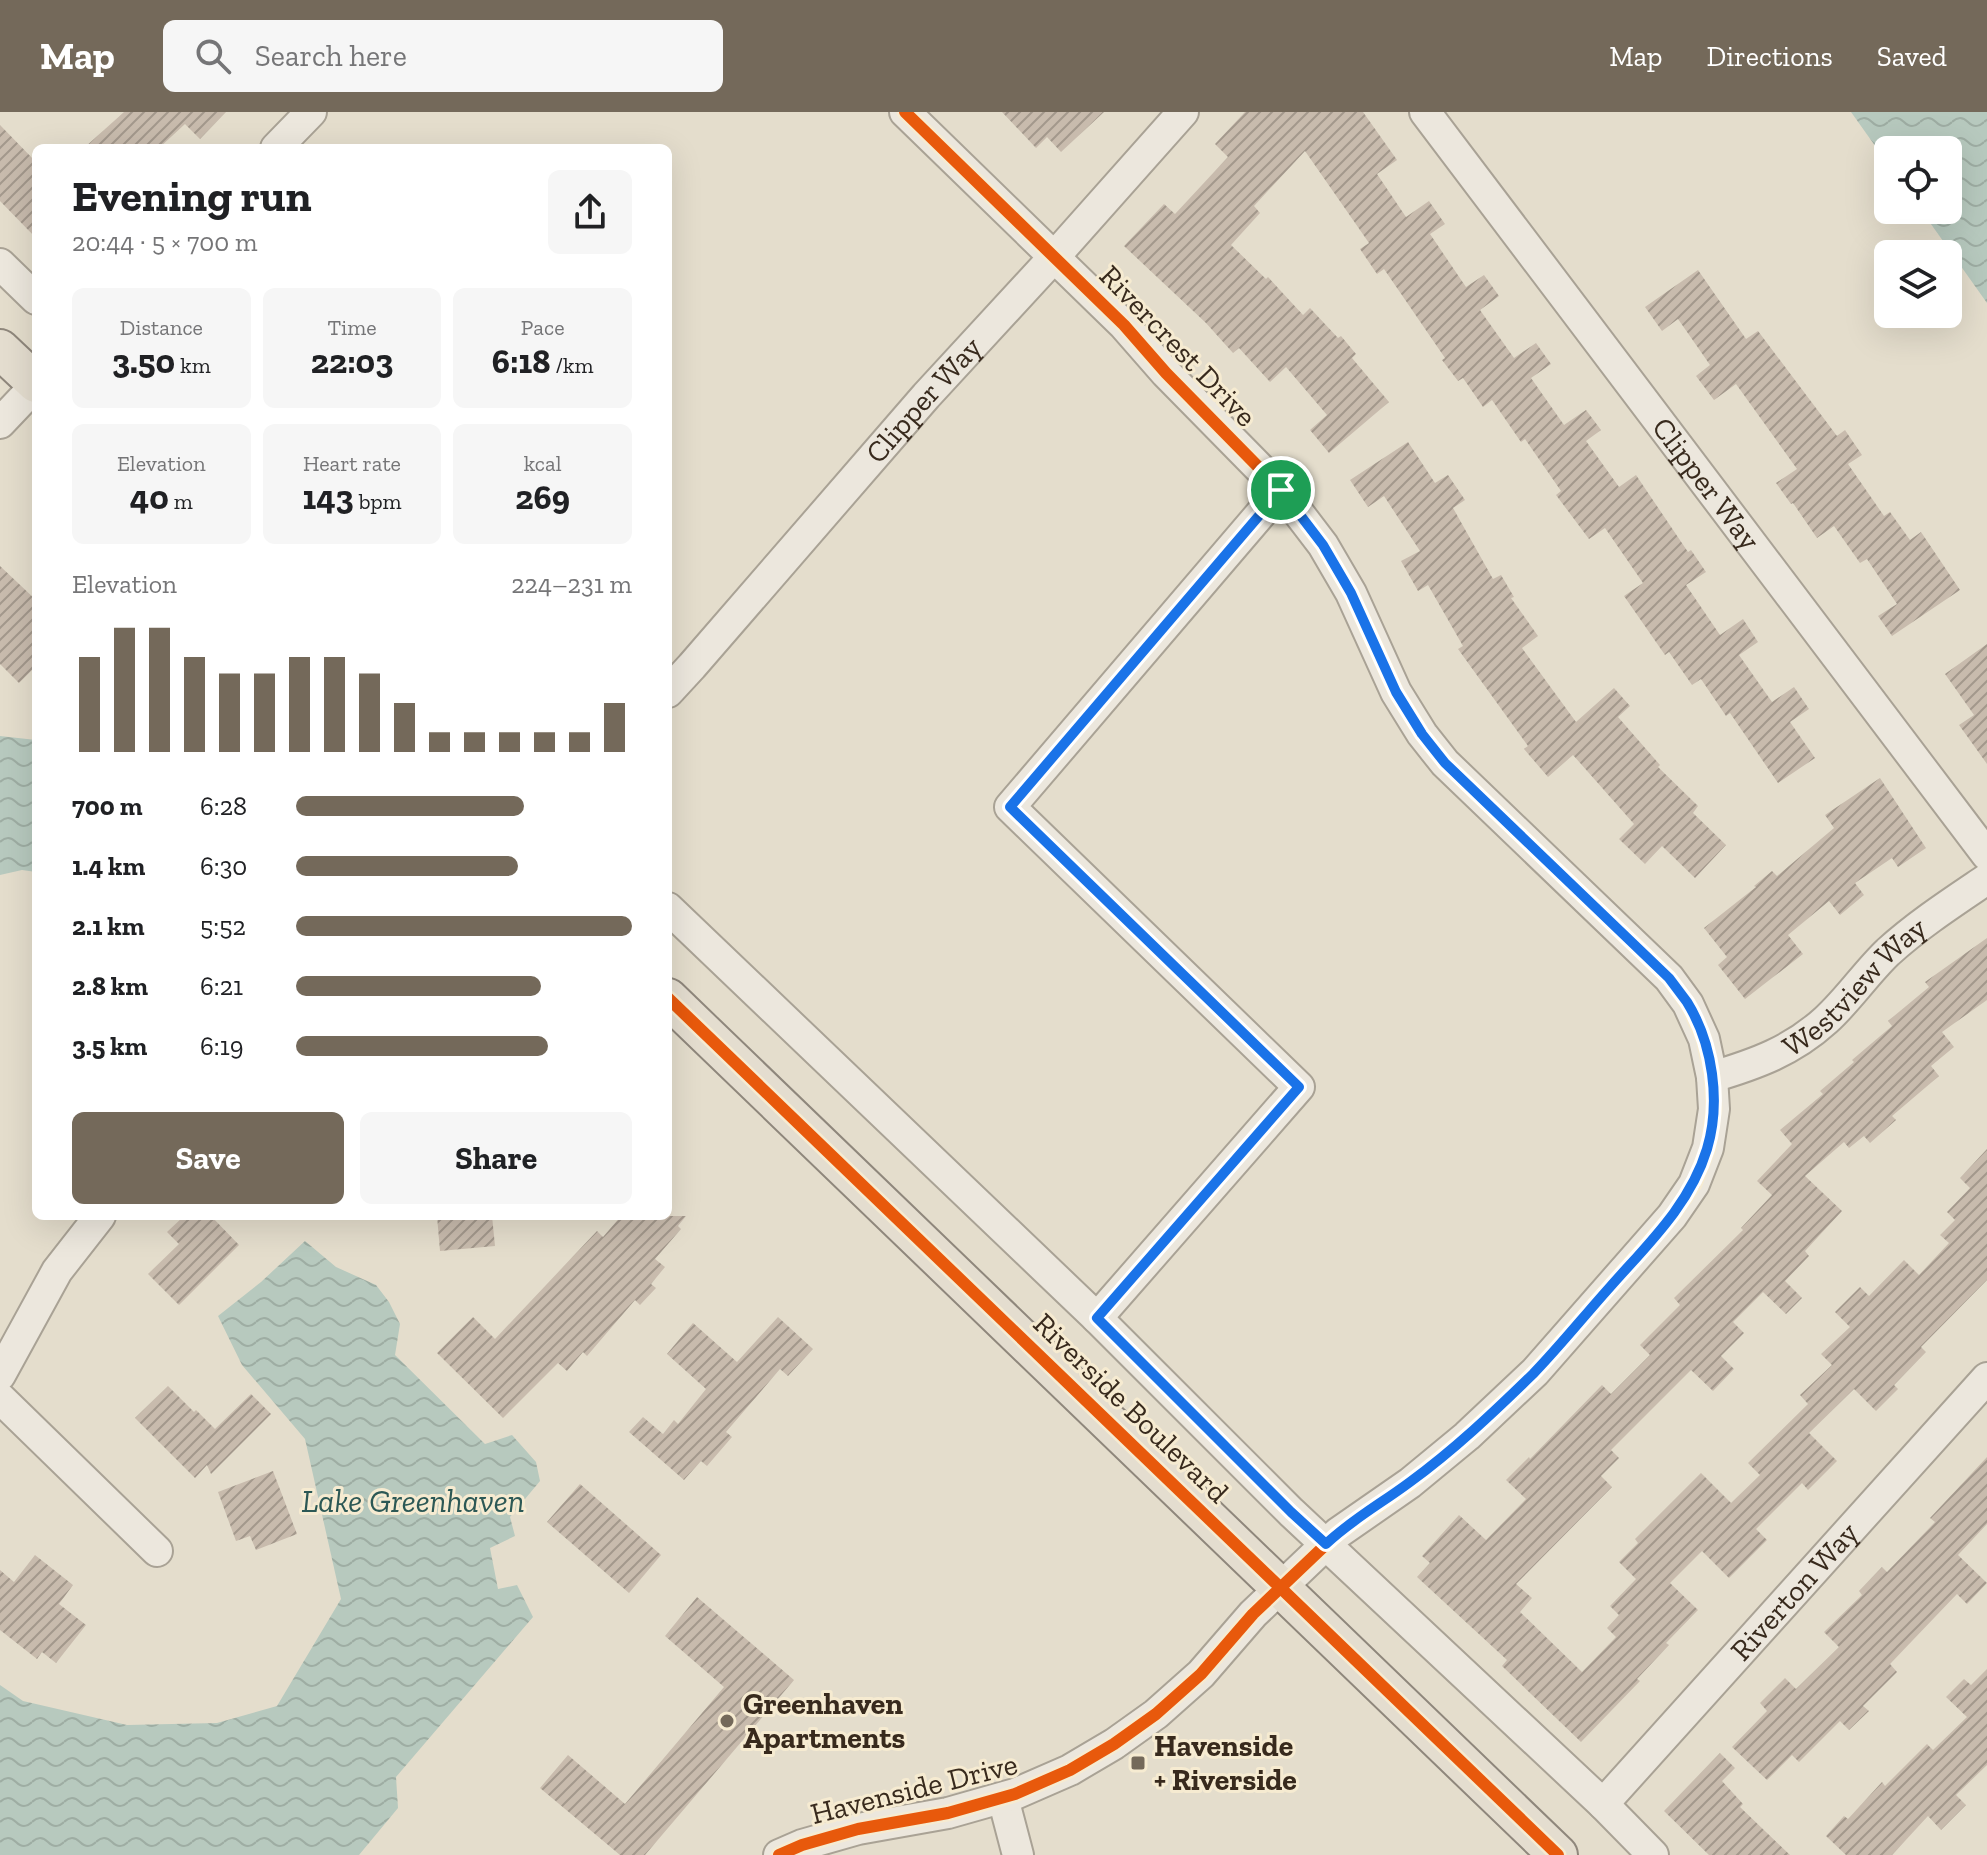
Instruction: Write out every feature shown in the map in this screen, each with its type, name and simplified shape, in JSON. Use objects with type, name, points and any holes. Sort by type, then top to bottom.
[{"type":"main road","points":[[0,349],[32,380]]},
{"type":"main road","name":"Riverside Boulevard","points":[[672,1002],[1558,1855]]},
{"type":"street","points":[[280,144],[311,112]]},
{"type":"street","name":"Rivercrest Drive","points":[[905,112],[1124,325],[1166,373],[1281,490],[1323,545],[1351,593],[1396,692],[1422,734],[1445,763],[1669,978],[1688,1004],[1704,1039],[1712,1077],[1714,1109],[1708,1148],[1694,1184],[1672,1216],[1535,1372],[1467,1436],[1410,1483],[1338,1533],[1280,1588]]},
{"type":"street","name":"Clipper Way","points":[[672,688],[926,396],[1183,112]]},
{"type":"street","name":"Clipper Way","points":[[1425,112],[1987,855]]},
{"type":"street","points":[[0,264],[32,295]]},
{"type":"street","points":[[0,423],[32,388]]},
{"type":"street","points":[[1097,1318],[1299,1087],[1010,807],[1281,490]]},
{"type":"street","name":"Westview Way","points":[[1712,1077],[1754,1065],[1789,1048],[1826,1020],[1888,953],[1935,913],[1987,879]]},
{"type":"street","points":[[672,912],[1097,1318],[1291,1512],[1603,1804],[1653,1855]]},
{"type":"street","points":[[0,1375],[57,1271],[97,1220]]},
{"type":"street","name":"Riverton Way","points":[[1603,1804],[1987,1378]]},
{"type":"street","points":[[0,1398],[157,1551]]},
{"type":"street","name":"Havenside Drive","points":[[779,1855],[858,1829],[948,1813],[1003,1798],[1070,1770],[1156,1714],[1201,1674],[1280,1588]]},
{"type":"street","points":[[1003,1798],[1018,1855]]},
{"type":"water","points":[[1851,112],[1987,112],[1987,303],[1962,268],[1962,240],[1942,240],[1931,224],[1962,224],[1962,136],[1874,136],[1874,144]]},
{"type":"water","points":[[0,736],[32,740],[32,871],[22,870],[0,875]]},
{"type":"water","name":"Lake Greenhaven","points":[[305,1241],[336,1267],[376,1285],[400,1324],[395,1355],[485,1444],[512,1435],[536,1462],[540,1481],[510,1517],[515,1536],[490,1548],[498,1589],[517,1585],[533,1617],[396,1777],[398,1808],[359,1855],[0,1855],[0,1685],[23,1701],[127,1725],[217,1723],[277,1706],[341,1599],[305,1439],[242,1365],[218,1316]]},
{"type":"building","points":[[124,112],[226,112],[200,139],[185,124],[163,144],[88,144]]},
{"type":"building","points":[[1002,112],[1104,112],[1061,152],[1047,137],[1036,148]]},
{"type":"building","points":[[1245,112],[1363,112],[1397,160],[1377,174],[1406,217],[1429,201],[1445,224],[1430,234],[1466,287],[1484,275],[1499,296],[1480,310],[1514,358],[1536,343],[1551,364],[1531,378],[1564,425],[1586,410],[1601,430],[1586,441],[1619,487],[1636,475],[1688,552],[1691,550],[1706,572],[1686,585],[1720,635],[1743,619],[1758,642],[1739,655],[1772,702],[1794,687],[1809,709],[1790,722],[1815,758],[1778,783],[1730,713],[1726,716],[1701,679],[1692,685],[1669,652],[1665,655],[1624,596],[1643,583],[1605,528],[1589,539],[1556,495],[1561,491],[1525,439],[1521,442],[1492,400],[1483,407],[1463,378],[1458,381],[1384,269],[1377,274],[1360,249],[1369,243],[1305,151],[1254,206],[1260,213],[1231,245],[1266,279],[1268,277],[1303,315],[1310,308],[1338,338],[1341,336],[1356,354],[1352,358],[1389,402],[1329,453],[1310,430],[1327,415],[1286,367],[1270,382],[1239,348],[1233,353],[1206,323],[1124,246],[1164,204],[1175,214],[1228,157],[1215,144]]},
{"type":"building","points":[[0,125],[32,158],[32,234],[0,201]]},
{"type":"building","points":[[1698,270],[1746,339],[1758,331],[1837,436],[1845,430],[1862,455],[1848,464],[1884,516],[1890,512],[1910,540],[1921,532],[1960,590],[1892,636],[1878,616],[1897,604],[1867,559],[1860,563],[1834,526],[1817,538],[1791,504],[1776,483],[1797,469],[1736,384],[1714,400],[1696,376],[1710,365],[1678,319],[1662,331],[1645,307]]},
{"type":"building","points":[[1408,442],[1435,483],[1448,475],[1465,500],[1453,508],[1493,579],[1501,575],[1514,597],[1511,598],[1538,636],[1522,648],[1576,722],[1614,688],[1630,706],[1618,717],[1660,765],[1658,767],[1698,806],[1693,813],[1726,845],[1695,878],[1662,846],[1645,864],[1619,839],[1634,824],[1573,755],[1548,777],[1524,749],[1528,746],[1458,649],[1463,646],[1428,585],[1418,591],[1401,561],[1420,551],[1384,496],[1368,507],[1350,480]]},
{"type":"building","points":[[0,566],[32,596],[32,670],[19,683],[0,664]]},
{"type":"building","points":[[1987,644],[1987,764],[1959,725],[1974,715],[1945,674]]},
{"type":"building","points":[[1880,778],[1926,848],[1898,867],[1892,858],[1855,883],[1864,895],[1840,915],[1829,901],[1788,935],[1803,954],[1745,999],[1718,965],[1727,957],[1704,928],[1772,871],[1777,876],[1834,828],[1825,815]]},
{"type":"building","points":[[1987,938],[1987,1000],[1942,1032],[1954,1047],[1931,1066],[1939,1076],[1892,1116],[1896,1120],[1870,1143],[1864,1136],[1849,1148],[1844,1142],[1805,1176],[1842,1211],[1805,1251],[1809,1256],[1785,1281],[1802,1298],[1786,1314],[1763,1292],[1733,1322],[1744,1333],[1721,1356],[1734,1369],[1713,1391],[1691,1370],[1611,1450],[1619,1458],[1601,1476],[1612,1487],[1516,1584],[1532,1598],[1520,1612],[1582,1672],[1616,1637],[1607,1628],[1619,1615],[1610,1606],[1636,1579],[1619,1562],[1638,1543],[1635,1539],[1701,1473],[1731,1503],[1760,1475],[1748,1463],[1808,1404],[1800,1395],[1832,1365],[1821,1354],[1850,1327],[1835,1312],[1860,1287],[1869,1296],[1904,1260],[1919,1275],[1949,1243],[1940,1235],[1955,1220],[1947,1212],[1970,1188],[1960,1178],[1987,1149],[1987,1280],[1921,1347],[1926,1352],[1894,1385],[1898,1389],[1876,1411],[1854,1389],[1809,1433],[1837,1461],[1808,1490],[1802,1483],[1756,1529],[1767,1540],[1729,1578],[1702,1551],[1670,1583],[1698,1610],[1666,1643],[1669,1645],[1637,1679],[1640,1681],[1581,1742],[1502,1666],[1507,1660],[1417,1577],[1430,1563],[1422,1556],[1459,1515],[1486,1540],[1526,1499],[1506,1480],[1602,1385],[1611,1394],[1650,1355],[1640,1345],[1680,1305],[1674,1298],[1743,1230],[1741,1228],[1772,1195],[1757,1181],[1792,1144],[1780,1130],[1823,1094],[1820,1091],[1892,1026],[1888,1021],[1929,987],[1925,982]]},
{"type":"building","points":[[672,1216],[686,1216],[678,1226],[681,1229],[655,1259],[665,1267],[651,1284],[656,1288],[640,1305],[635,1300],[587,1356],[583,1352],[567,1371],[558,1363],[503,1418],[437,1353],[473,1317],[495,1339],[597,1231],[603,1237],[618,1220],[672,1220]]},
{"type":"building","points":[[180,1220],[215,1220],[239,1245],[179,1305],[148,1274],[179,1244],[167,1232]]},
{"type":"building","points":[[437,1220],[492,1220],[495,1246],[440,1251]]},
{"type":"building","points":[[778,1317],[813,1349],[788,1376],[780,1369],[726,1432],[732,1437],[707,1466],[701,1461],[684,1480],[629,1432],[643,1417],[663,1434],[674,1420],[678,1424],[706,1389],[667,1354],[693,1323],[737,1362]]},
{"type":"building","points":[[168,1386],[215,1429],[251,1394],[271,1414],[211,1474],[207,1465],[195,1478],[135,1418]]},
{"type":"building","points":[[1987,1457],[1987,1524],[1958,1555],[1987,1583],[1967,1604],[1957,1594],[1890,1664],[1897,1672],[1863,1706],[1869,1711],[1849,1730],[1840,1721],[1799,1762],[1792,1755],[1767,1780],[1732,1747],[1767,1711],[1760,1703],[1785,1678],[1796,1689],[1839,1647],[1824,1632],[1862,1595],[1859,1591],[1882,1567],[1887,1572],[1935,1522],[1930,1518]]},
{"type":"building","points":[[273,1471],[297,1534],[256,1550],[250,1536],[236,1541],[218,1492]]},
{"type":"building","points":[[580,1484],[661,1555],[629,1593],[547,1522]]},
{"type":"building","points":[[35,1555],[73,1585],[59,1604],[86,1625],[56,1663],[42,1652],[37,1659],[0,1630],[0,1570],[14,1582]]},
{"type":"building","name":"Greenhaven Apartments","points":[[697,1597],[794,1680],[645,1855],[620,1855],[540,1788],[568,1755],[625,1804],[724,1687],[665,1636]]},
{"type":"building","points":[[1987,1669],[1987,1765],[1956,1795],[1966,1805],[1941,1830],[1928,1816],[1892,1855],[1846,1855],[1826,1836],[1844,1816],[1848,1819],[1882,1782],[1885,1786],[1927,1744],[1933,1750],[1967,1717],[1946,1697],[1964,1679],[1971,1685]]},
{"type":"building","points":[[1720,1753],[1735,1768],[1722,1781],[1743,1804],[1740,1807],[1790,1855],[1709,1855],[1664,1811]]},
{"type":"cycle path","points":[[779,1855],[858,1829],[948,1813],[1015,1794],[1070,1770],[1156,1714],[1201,1674],[1253,1614],[1338,1533],[1410,1483],[1467,1436],[1535,1372],[1672,1216],[1694,1184],[1708,1148],[1714,1109],[1712,1077],[1704,1039],[1688,1004],[1669,978],[1445,763],[1422,734],[1396,692],[1351,593],[1323,545],[1281,490],[1166,373],[1124,325],[905,112]]},
{"type":"cycle path","points":[[672,1002],[1558,1855]]},
{"type":"place","name":"Greenhaven Apartments","points":[[727,1721]]},
{"type":"place","name":"Havenside + Riverside","points":[[1138,1763]]},
{"type":"route","points":[[1281,490],[1323,545],[1351,593],[1396,692],[1422,734],[1445,763],[1669,978],[1688,1004],[1704,1039],[1712,1077],[1714,1109],[1708,1148],[1694,1184],[1672,1216],[1535,1372],[1467,1436],[1410,1483],[1326,1544],[1097,1318],[1299,1087],[1010,807],[1281,490]]}]
